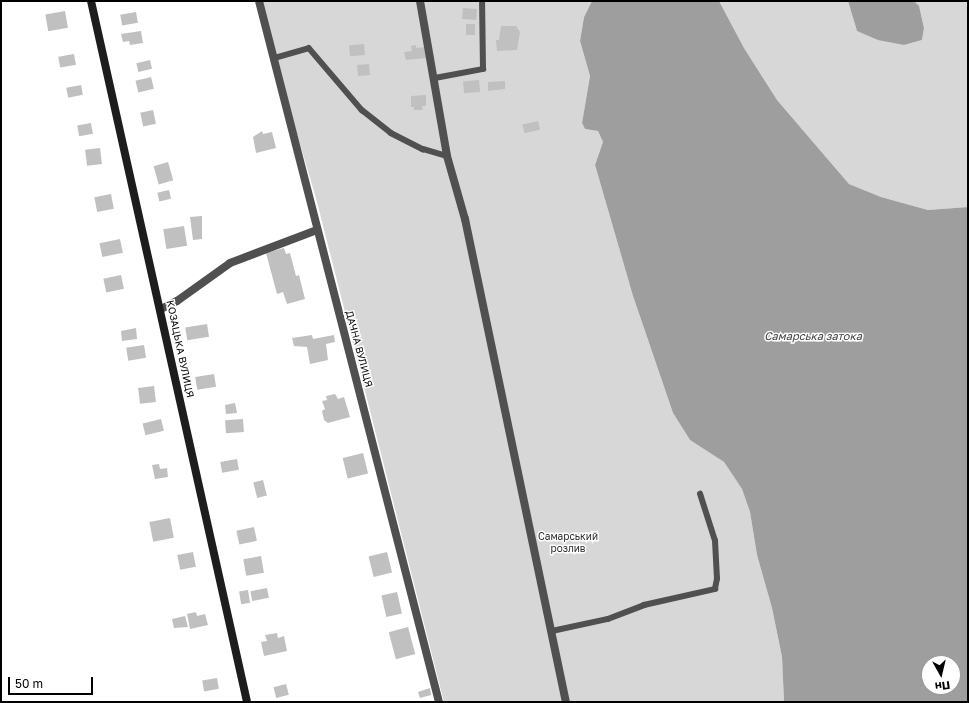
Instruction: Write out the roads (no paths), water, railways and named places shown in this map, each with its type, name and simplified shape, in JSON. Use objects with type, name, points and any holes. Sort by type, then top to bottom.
[{"type":"street","name":"КОЗАЦЬКА ВУЛИЦЯ","points":[[90,1],[161,309],[247,702]]},
{"type":"street","name":"ДАЧНА ВУЛИЦЯ","points":[[258,1],[274,58],[439,702]]},
{"type":"street","points":[[420,1],[447,156],[465,219],[566,702]]},
{"type":"street","points":[[161,309],[177,301],[230,263],[317,230]]},
{"type":"lane","points":[[434,78],[484,69],[482,1]]},
{"type":"lane","points":[[274,58],[309,48],[362,110],[391,132],[423,149],[447,156]]},
{"type":"lane","points":[[552,631],[608,620],[644,606],[715,589],[717,579],[715,541],[700,494]]},
{"type":"water","name":"Самарська затока","points":[[592,1],[719,1],[744,48],[777,100],[849,184],[881,197],[928,210],[968,207],[968,702],[784,702],[782,657],[772,608],[757,555],[750,512],[742,489],[724,462],[690,440],[673,413],[633,296],[595,165],[603,142],[598,131],[585,129],[582,123],[590,76],[580,41],[584,17]]},
{"type":"water","points":[[848,1],[914,1],[919,6],[924,28],[922,40],[904,45],[878,40],[857,31]]},
{"type":"park label","name":"Самарський розлив","points":[[568,542]]}]
